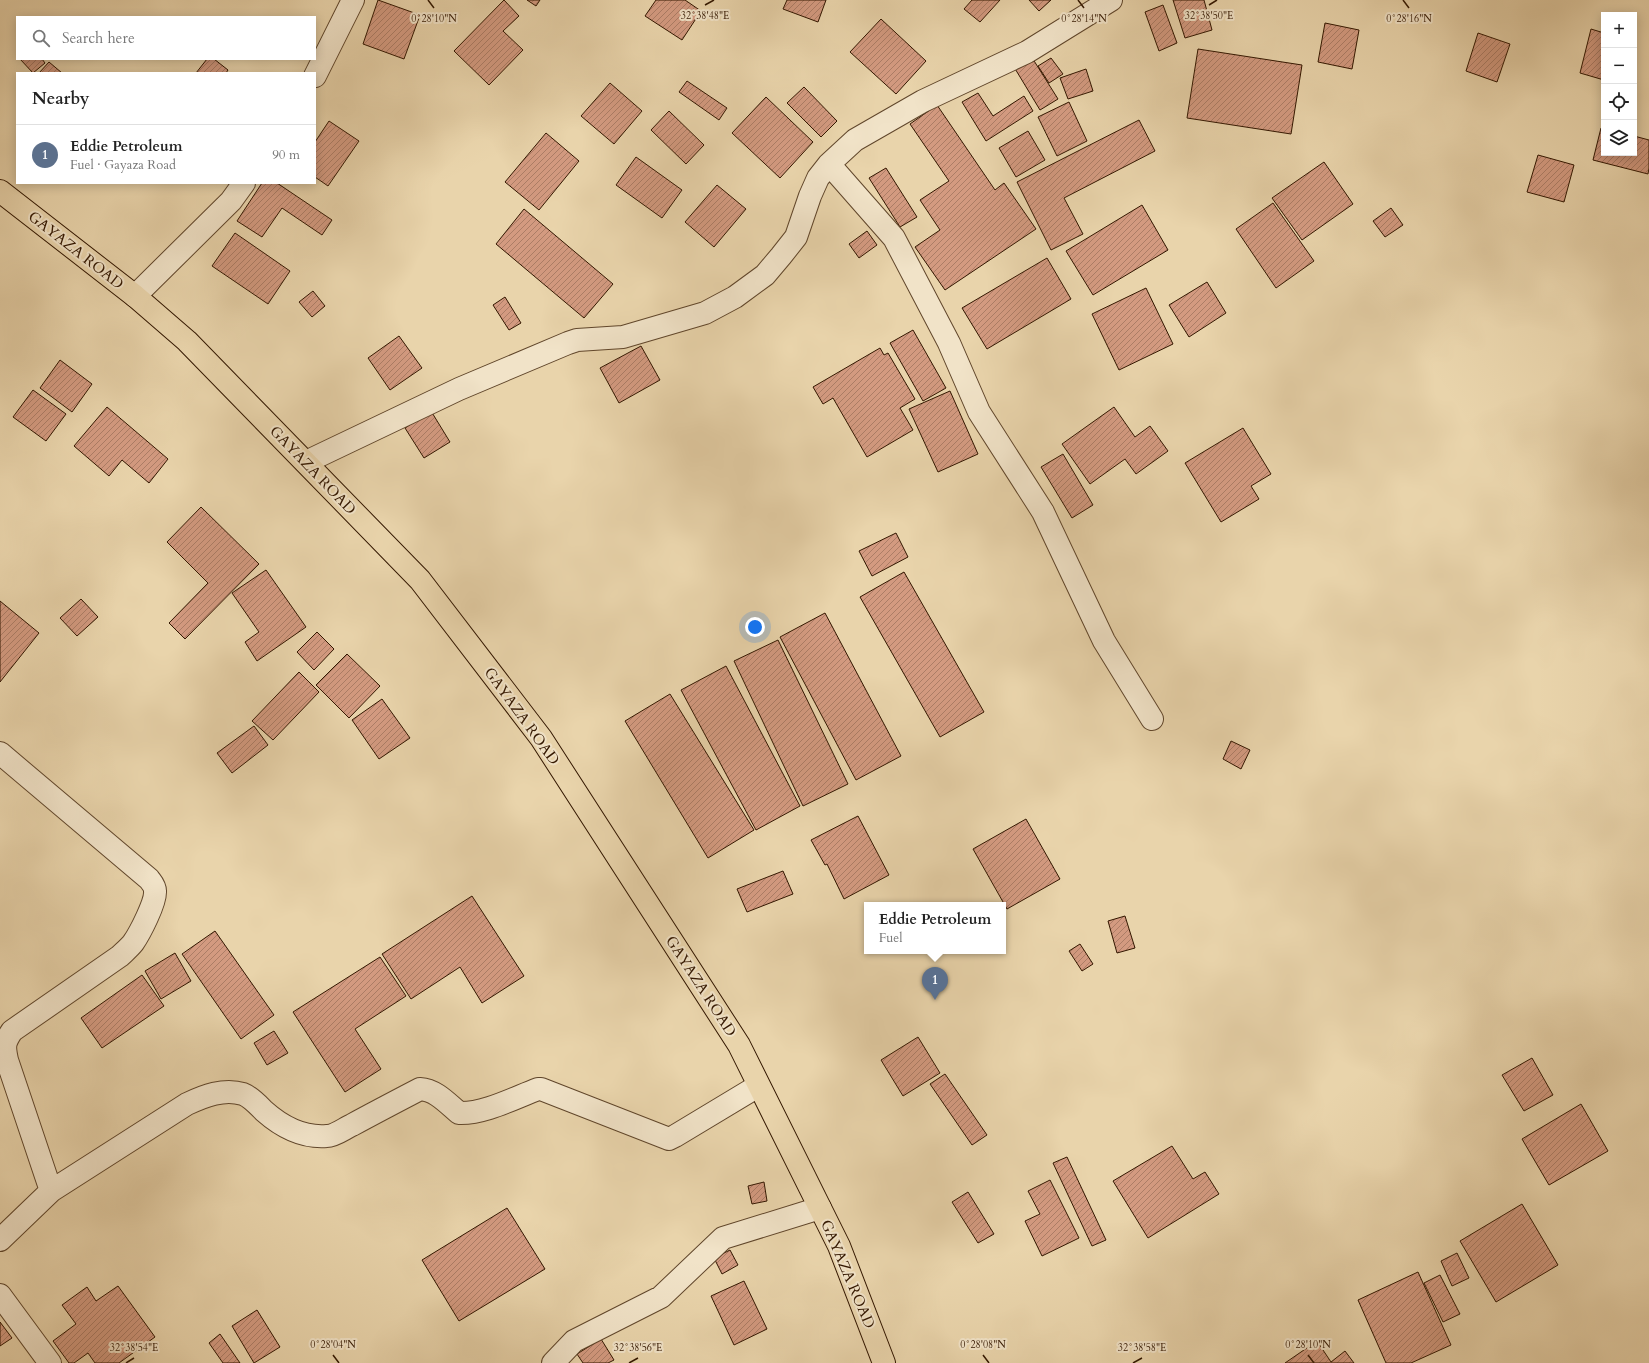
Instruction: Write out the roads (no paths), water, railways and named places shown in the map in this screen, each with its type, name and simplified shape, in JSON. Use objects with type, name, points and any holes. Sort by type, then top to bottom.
[{"type":"main road","name":"GAYAZA ROAD","points":[[0,191],[135,296],[187,341],[420,580],[541,738],[739,1046],[838,1246],[884,1363]]},
{"type":"street","points":[[316,74],[353,0]]},
{"type":"street","points":[[306,462],[459,389],[568,343],[577,340],[623,337],[705,313],[735,297],[765,275],[796,236],[818,178],[829,164],[855,140],[923,101],[1027,52],[1111,0]]},
{"type":"street","points":[[829,164],[894,238],[949,343],[979,412],[1043,512],[1104,641],[1152,719]]},
{"type":"street","points":[[135,296],[231,201],[243,184]]},
{"type":"street","points":[[0,753],[150,879],[155,890],[155,896],[134,942],[120,956],[12,1031],[4,1047],[51,1191]]},
{"type":"street","points":[[0,1240],[51,1191],[187,1104],[205,1095],[233,1093],[243,1094],[250,1098],[273,1120],[283,1126],[311,1136],[329,1136],[420,1089],[426,1089],[440,1096],[459,1113],[465,1113],[479,1111],[541,1089],[669,1139],[758,1086]]},
{"type":"street","points":[[553,1363],[574,1341],[661,1297],[723,1238],[820,1208]]},
{"type":"street","points":[[0,1294],[50,1363]]},
{"type":"place","name":"Eddie Petroleum","points":[[935,1000]]}]
